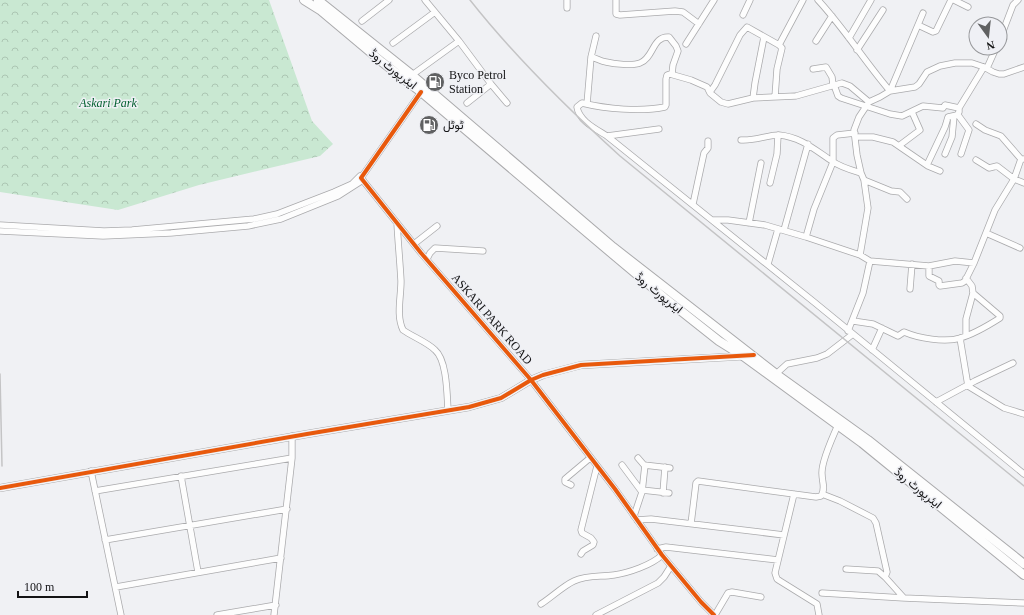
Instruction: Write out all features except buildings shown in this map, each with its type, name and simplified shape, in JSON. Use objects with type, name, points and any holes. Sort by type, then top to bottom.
[{"type":"main road","name":"ایئرپورٹ روڈ","points":[[304,0],[320,10],[382,62],[422,92],[660,294],[719,341],[743,356],[862,443],[1024,574]]},
{"type":"main road","name":"ایئرپورٹ روڈ","points":[[318,0],[412,75],[613,247],[754,355],[776,374],[868,440],[1024,564]]},
{"type":"street","points":[[362,20],[389,0]]},
{"type":"street","points":[[425,0],[507,102]]},
{"type":"street","points":[[567,0],[567,8]]},
{"type":"street","points":[[616,0],[616,14],[620,15],[675,11],[683,12],[699,24]]},
{"type":"street","points":[[686,44],[714,0]]},
{"type":"street","points":[[743,15],[750,0]]},
{"type":"street","points":[[779,45],[803,0]]},
{"type":"street","points":[[818,0],[890,91]]},
{"type":"street","points":[[849,38],[871,0]]},
{"type":"street","points":[[918,25],[934,32],[936,31],[951,0]]},
{"type":"street","points":[[954,0],[968,7]]},
{"type":"street","points":[[1008,18],[1016,1]]},
{"type":"street","points":[[857,50],[884,10]]},
{"type":"street","points":[[393,43],[435,12]]},
{"type":"street","points":[[890,91],[923,13]]},
{"type":"street","points":[[816,41],[832,16]]},
{"type":"street","points":[[710,92],[740,35],[747,28],[782,48],[777,69],[775,97]]},
{"type":"street","points":[[587,104],[591,57],[596,36]]},
{"type":"street","points":[[591,57],[617,64],[639,64],[646,58],[658,40],[664,36],[669,37],[676,46],[678,52],[673,65],[672,74]]},
{"type":"street","points":[[753,98],[764,37]]},
{"type":"street","points":[[412,75],[459,41]]},
{"type":"street","points":[[945,154],[952,137],[959,108],[992,56]]},
{"type":"street","points":[[860,255],[868,208],[854,130],[859,118],[868,104],[890,91],[915,87],[919,84],[927,72],[940,66],[955,63],[972,63],[986,67],[998,74],[1004,74],[1024,68]]},
{"type":"street","points":[[813,69],[826,67],[832,77],[839,97],[868,104],[890,114],[902,116],[923,106],[943,108],[944,105],[959,108]]},
{"type":"street","points":[[868,104],[850,86],[842,83],[796,96],[753,98],[728,104],[721,102],[710,92],[707,87],[672,74],[667,75],[666,78],[665,107],[633,109],[582,103],[577,107],[580,115],[587,123],[607,136],[768,264],[1024,474]]},
{"type":"street","points":[[466,103],[491,84]]},
{"type":"street","points":[[0,231],[131,236],[258,225],[281,219],[338,196],[354,187],[422,92]]},
{"type":"street","points":[[900,145],[920,130],[912,112]]},
{"type":"street","points":[[956,116],[968,130],[961,154]]},
{"type":"street","points":[[927,165],[945,127],[948,117],[956,116]]},
{"type":"street","points":[[929,266],[928,276],[939,280],[940,286],[962,282],[966,278],[974,264],[995,210],[1014,179],[1023,159],[1001,136],[985,130],[976,124]]},
{"type":"street","points":[[607,136],[659,129]]},
{"type":"street","points":[[741,140],[751,141],[778,135],[808,144],[833,162],[861,173]]},
{"type":"street","points":[[770,183],[777,154],[778,135]]},
{"type":"street","points":[[806,237],[814,209],[833,162],[834,136],[855,135],[873,137],[893,142],[900,145],[927,165],[940,171]]},
{"type":"street","points":[[693,204],[702,168],[704,153],[708,148],[708,141]]},
{"type":"street","points":[[768,264],[781,230],[808,144]]},
{"type":"street","points":[[976,160],[989,168],[997,166],[1014,179],[1024,183]]},
{"type":"street","points":[[749,223],[761,163]]},
{"type":"street","points":[[0,225],[96,231],[124,231],[254,220],[277,214],[334,192],[361,178]]},
{"type":"street","name":"ASKARI PARK ROAD","points":[[361,178],[414,244],[531,380],[636,518],[657,549],[715,615]]},
{"type":"street","points":[[864,180],[891,191],[900,192],[907,199]]},
{"type":"street","points":[[712,220],[728,220],[749,223],[781,230],[860,255],[870,260],[929,266],[955,262],[974,264]]},
{"type":"street","points":[[397,223],[401,283],[399,314],[401,325],[403,330],[436,350],[441,358],[444,369],[448,410]]},
{"type":"street","points":[[414,244],[436,226]]},
{"type":"street","points":[[986,234],[1020,248]]},
{"type":"street","points":[[427,259],[435,248],[483,251]]},
{"type":"street","points":[[776,374],[787,364],[817,358],[827,354],[851,333],[853,321],[863,293],[870,260]]},
{"type":"street","points":[[910,289],[912,264]]},
{"type":"street","points":[[966,278],[972,286],[973,293],[966,318],[966,335]]},
{"type":"street","points":[[853,321],[868,323],[898,336],[904,332],[916,337],[944,340],[960,338],[1000,318],[1000,316],[973,293]]},
{"type":"street","points":[[872,350],[882,328]]},
{"type":"street","points":[[960,338],[968,386],[1004,408],[1024,414]]},
{"type":"street","points":[[0,488],[292,436],[448,410],[469,408],[501,398],[531,380],[544,375],[581,365],[754,355]]},
{"type":"street","points":[[936,402],[1013,363]]},
{"type":"street","points":[[691,524],[696,483],[698,481],[816,497],[822,494],[824,488],[822,471],[831,440],[838,426]]},
{"type":"street","points":[[274,615],[287,509],[292,458],[292,436]]},
{"type":"street","points":[[95,491],[292,458]]},
{"type":"street","points":[[571,485],[565,482],[565,479],[590,458]]},
{"type":"street","points":[[622,464],[642,491],[666,493],[667,467],[645,465],[638,458]]},
{"type":"street","points":[[645,465],[642,491],[636,518],[784,535]]},
{"type":"street","points":[[581,554],[583,551],[594,545],[591,538],[582,533],[581,530],[597,466]]},
{"type":"street","points":[[91,471],[116,587],[120,615]]},
{"type":"street","points":[[181,476],[198,572]]},
{"type":"street","points":[[794,494],[775,571],[777,579],[818,604],[819,615]]},
{"type":"street","points":[[822,494],[840,501],[873,518],[887,572],[885,576]]},
{"type":"street","points":[[105,540],[287,509]]},
{"type":"street","points":[[657,549],[666,548],[778,560]]},
{"type":"street","points":[[541,604],[575,581],[595,576],[624,573],[651,562],[662,555]]},
{"type":"street","points":[[116,587],[281,558]]},
{"type":"street","points":[[596,615],[658,583],[671,566]]},
{"type":"street","points":[[846,569],[878,571],[885,576],[904,598]]},
{"type":"street","points":[[715,615],[728,593],[732,592],[761,597]]},
{"type":"street","points":[[822,592],[904,598],[1024,603]]},
{"type":"street","points":[[217,615],[276,605]]},
{"type":"green space","name":"Askari Park","points":[[0,0],[269,0],[312,121],[333,144],[320,156],[199,185],[118,210],[0,192]]},
{"type":"railway","points":[[470,0],[505,42],[542,81],[620,156],[1024,486]]},
{"type":"railway","points":[[0,374],[2,466]]},
{"type":"cycle path","points":[[421,92],[361,178],[421,253],[531,380],[615,489],[662,555],[701,602],[714,615]]},
{"type":"cycle path","points":[[0,488],[469,407],[501,398],[531,380],[543,375],[581,365],[754,355]]},
{"type":"place","name":"Byco Petrol Station","points":[[435,82]]},
{"type":"place","name":"ٹوٹل","points":[[429,125]]}]
